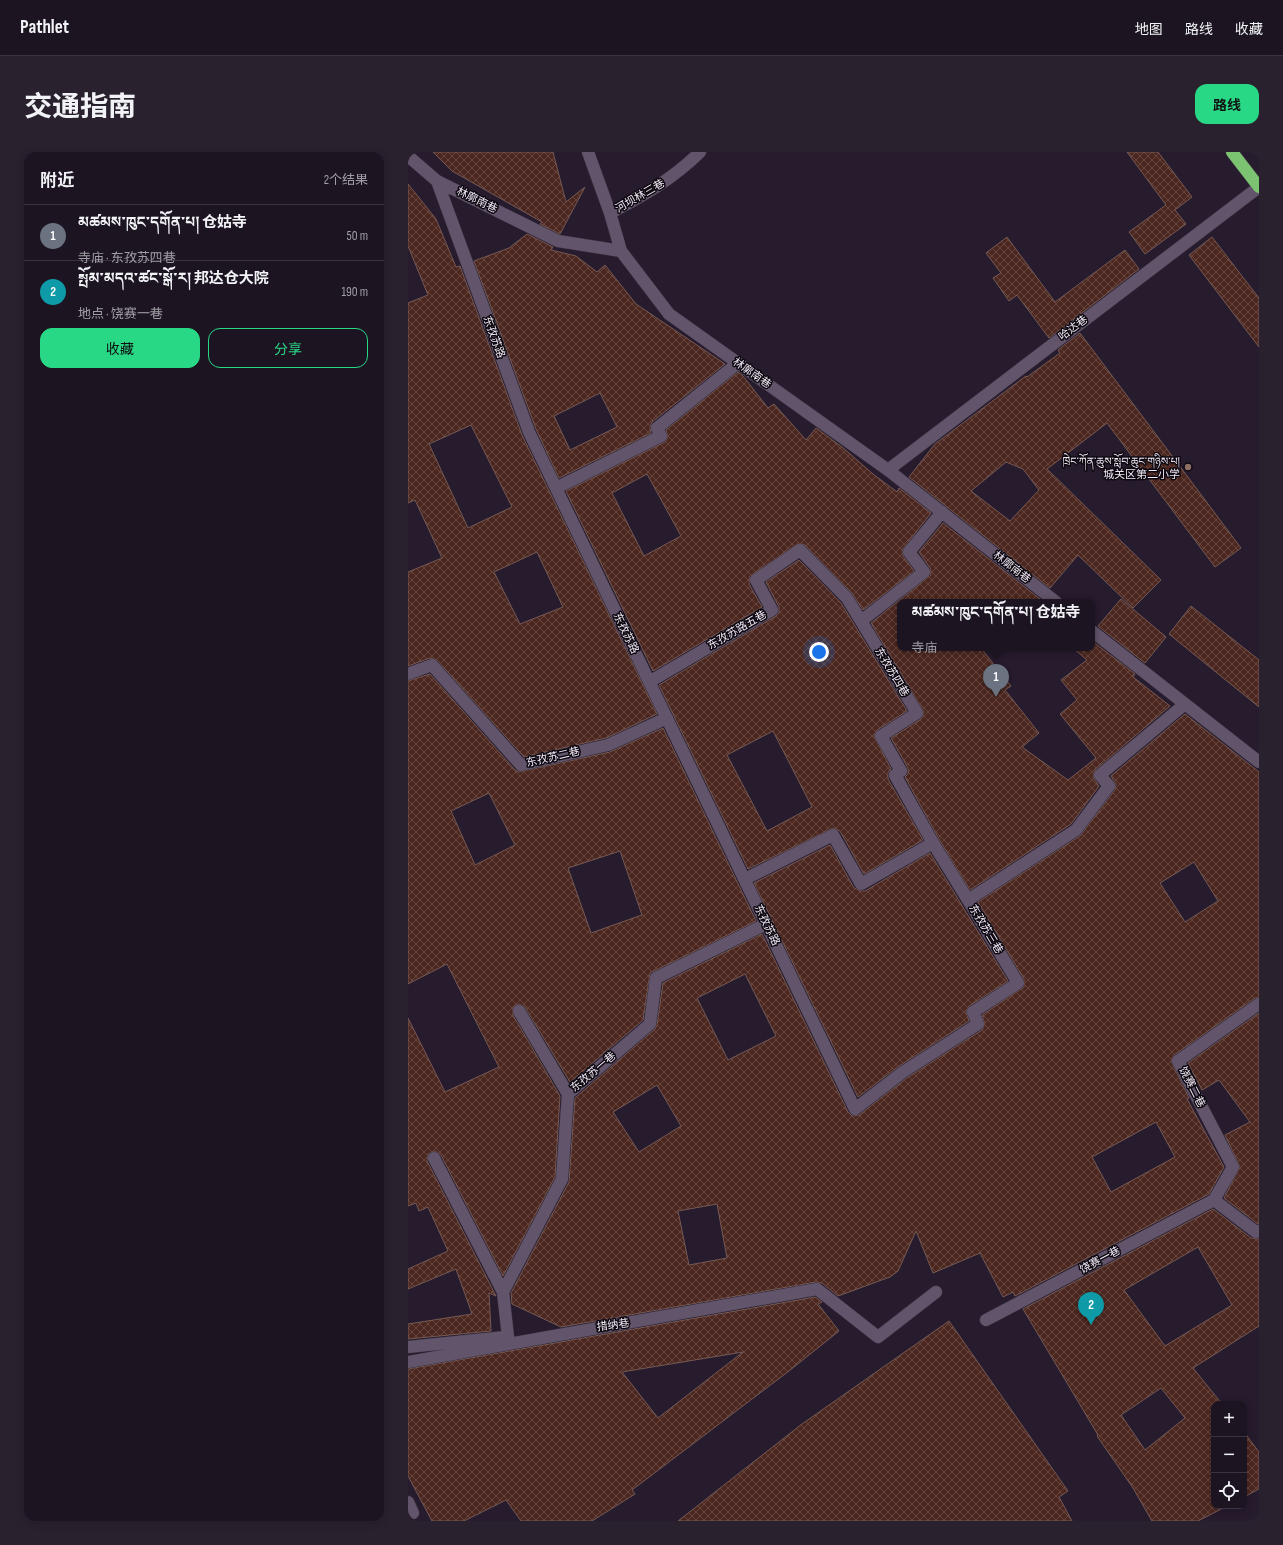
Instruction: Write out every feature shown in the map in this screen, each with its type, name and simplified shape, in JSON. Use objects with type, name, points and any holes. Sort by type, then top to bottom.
[{"type":"highway","points":[[1232,152],[1259,187]]},
{"type":"street","points":[[588,152],[610,213]]},
{"type":"street","name":"河坝林三巷","points":[[621,251],[610,213],[645,195],[668,179],[700,152]]},
{"type":"street","name":"东孜苏路","points":[[408,156],[437,181],[529,432],[855,1110]]},
{"type":"street","name":"林廓南巷","points":[[437,181],[558,241],[621,251],[669,314],[888,470],[1052,599]]},
{"type":"street","name":"哈达巷","points":[[888,470],[1259,187]]},
{"type":"street","points":[[556,488],[661,436],[657,428],[738,363]]},
{"type":"street","points":[[861,621],[924,572],[909,552],[942,512]]},
{"type":"street","name":"东孜苏路五巷","points":[[649,682],[772,610],[756,580],[800,550],[847,598],[861,621]]},
{"type":"street","name":"东孜苏四巷","points":[[861,621],[917,713],[881,736],[901,771],[895,776],[933,843],[968,900]]},
{"type":"street","points":[[1095,633],[1259,762]]},
{"type":"street","name":"东孜苏二巷","points":[[408,674],[432,665],[521,765],[608,745],[667,718]]},
{"type":"street","name":"东孜苏三巷","points":[[855,1110],[902,1072],[978,1024],[973,1012],[1018,983],[968,900],[1076,830],[1109,786],[1100,775],[1185,704]]},
{"type":"street","name":"东孜苏三巷","points":[[1126,749],[1174,714]]},
{"type":"street","points":[[745,879],[833,835],[861,884],[933,843]]},
{"type":"street","name":"东孜苏一巷","points":[[503,1292],[562,1179],[568,1094],[650,1024],[656,978],[766,924]]},
{"type":"street","name":"饶赛二巷","points":[[1214,1200],[1233,1168],[1178,1061],[1259,1004]]},
{"type":"street","points":[[519,1011],[568,1094]]},
{"type":"street","points":[[434,1158],[503,1292],[508,1337]]},
{"type":"street","points":[[1214,1200],[1256,1232],[1259,1231]]},
{"type":"street","name":"饶赛一巷","points":[[986,1320],[1214,1200]]},
{"type":"street","points":[[408,1362],[817,1290],[878,1337],[936,1292]]},
{"type":"street","name":"措纳巷","points":[[408,1347],[580,1330],[817,1295]]},
{"type":"street","points":[[408,1502],[413,1513]]},
{"type":"building","points":[[433,152],[553,152],[566,202],[585,187],[560,234],[540,224],[542,222],[452,171]]},
{"type":"building","points":[[1127,152],[1158,152],[1192,197],[1175,210],[1186,224],[1145,254],[1129,232],[1166,205]]},
{"type":"building","points":[[408,184],[436,219],[456,267],[460,266],[522,435],[657,714],[606,738],[524,757],[437,660],[430,658],[408,666],[408,572],[442,558],[415,500],[408,503],[408,303],[428,295],[408,246]],"holes":[[[471,425],[512,507],[468,528],[429,444]],[[537,552],[563,607],[520,624],[494,572]]]},
{"type":"building","points":[[527,234],[553,247],[551,250],[576,256],[597,272],[605,265],[636,304],[725,364],[652,422],[650,428],[651,433],[559,478],[536,429],[474,261],[509,248]],"holes":[[[600,393],[617,427],[570,450],[554,416]]]},
{"type":"building","points":[[1007,237],[1055,302],[1125,250],[1139,269],[1049,338],[1017,295],[1009,301],[993,278],[1001,273],[986,253]]},
{"type":"building","points":[[1212,237],[1259,298],[1259,347],[1189,255]]},
{"type":"building","points":[[1080,333],[1241,548],[1215,567],[1107,423],[1047,469],[1161,580],[1133,608],[1078,555],[1050,588],[909,477],[935,444],[1026,376],[1027,377],[1060,353],[1058,350]],"holes":[[[1006,462],[1023,469],[1039,490],[1010,521],[971,491]]]},
{"type":"building","points":[[738,372],[743,376],[768,408],[774,404],[806,440],[816,428],[842,447],[873,474],[897,492],[899,488],[931,513],[902,550],[903,556],[914,571],[863,610],[852,593],[805,545],[799,543],[750,576],[749,584],[762,607],[653,671],[566,491],[665,442],[668,437],[666,430]],"holes":[[[647,474],[681,536],[644,556],[612,493]]]},
{"type":"building","points":[[943,523],[1040,599],[901,599],[931,575],[930,568],[919,552]]},
{"type":"building","points":[[799,560],[841,603],[907,711],[877,730],[874,736],[891,769],[888,772],[888,779],[923,840],[864,874],[840,831],[833,828],[748,869],[659,685],[776,616],[779,613],[779,607],[766,582]],"holes":[[[773,731],[812,807],[767,831],[727,755]]]},
{"type":"building","points":[[1121,599],[1166,637],[1145,663],[1098,626]]},
{"type":"building","points":[[897,602],[897,651],[983,651],[1011,686],[1005,690],[1039,733],[1022,747],[1068,780],[1096,758],[1060,714],[1077,700],[1061,680],[1087,660],[1076,651],[1095,651],[1095,643],[1135,674],[1133,677],[1170,706],[1095,770],[1093,777],[1099,786],[1071,824],[970,890],[939,839],[905,777],[908,774],[908,768],[891,738],[921,719],[924,712],[871,623]]},
{"type":"building","points":[[1191,606],[1259,660],[1259,707],[1169,634]]},
{"type":"building","points":[[430,674],[515,770],[519,772],[610,752],[663,728],[756,921],[650,973],[643,1020],[570,1082],[525,1007],[519,1004],[513,1007],[513,1015],[560,1096],[555,1177],[503,1276],[441,1155],[435,1151],[428,1154],[427,1161],[496,1296],[489,1293],[491,1331],[408,1339],[408,1324],[472,1314],[456,1269],[408,1289],[408,1269],[448,1251],[428,1207],[419,1211],[416,1203],[408,1206],[408,1018],[445,1092],[499,1067],[447,964],[408,984],[408,681]],"holes":[[[489,793],[515,845],[475,865],[451,811]],[[620,851],[642,915],[591,933],[568,868]]]},
{"type":"building","points":[[1185,714],[1259,772],[1259,997],[1255,998],[1174,1055],[1171,1061],[1189,1098],[1187,1099],[1224,1167],[1209,1194],[1015,1296],[1013,1292],[1003,1297],[980,1253],[933,1273],[916,1231],[898,1271],[890,1277],[838,1296],[822,1283],[816,1282],[561,1327],[512,1304],[511,1293],[569,1182],[575,1098],[655,1029],[657,1025],[663,983],[762,934],[848,1112],[852,1116],[859,1115],[907,1078],[982,1030],[985,1024],[982,1015],[1024,987],[1024,979],[978,902],[1080,836],[1115,790],[1116,784],[1111,776]],"holes":[[[1194,862],[1218,901],[1185,922],[1160,883]],[[745,974],[776,1036],[728,1060],[697,998]],[[657,1085],[681,1126],[639,1152],[613,1112]],[[1156,1122],[1175,1157],[1111,1192],[1092,1157]],[[717,1204],[727,1258],[689,1265],[678,1211]]]},
{"type":"building","points":[[830,845],[854,888],[861,891],[865,891],[930,853],[1008,981],[969,1006],[966,1012],[969,1021],[899,1066],[858,1097],[754,883]]},
{"type":"building","points":[[1259,1013],[1258,1224],[1224,1198],[1240,1167],[1225,1135],[1250,1122],[1219,1080],[1202,1090],[1188,1063]]},
{"type":"building","points":[[1213,1209],[1251,1238],[1259,1239],[1259,1326],[1193,1368],[1220,1401],[1211,1401],[1211,1509],[1221,1509],[1198,1521],[1152,1521],[1133,1488],[1097,1436],[1098,1435],[1023,1309]],"holes":[[[1198,1247],[1232,1305],[1165,1346],[1124,1290]],[[1161,1388],[1185,1418],[1145,1450],[1121,1415]]]},
{"type":"building","points":[[815,1297],[822,1302],[818,1304],[839,1331],[789,1371],[632,1490],[635,1494],[592,1521],[521,1521],[506,1500],[464,1521],[432,1521],[408,1476],[408,1369]],"holes":[[[743,1352],[658,1418],[622,1372]]]},
{"type":"building","points":[[949,1321],[1068,1491],[1059,1497],[1072,1521],[678,1521],[802,1424]]},
{"type":"building","points":[[1247,1436],[1259,1452],[1259,1489],[1247,1495]]},
{"type":"place","name":"ཁྲེང་ཀོན་ཆུས་སློབ་ཆུང་གཉིས་པ། 城关区第二小学","points":[[1188,467]]},
{"type":"place","name":"མཚམས་ཁུང་དགོན་པ། 仓姑寺","points":[[996,697]]},
{"type":"place","name":"སྤོམ་མདའ་ཚང་སྒོ་ར། 邦达仓大院","points":[[1091,1325]]}]
